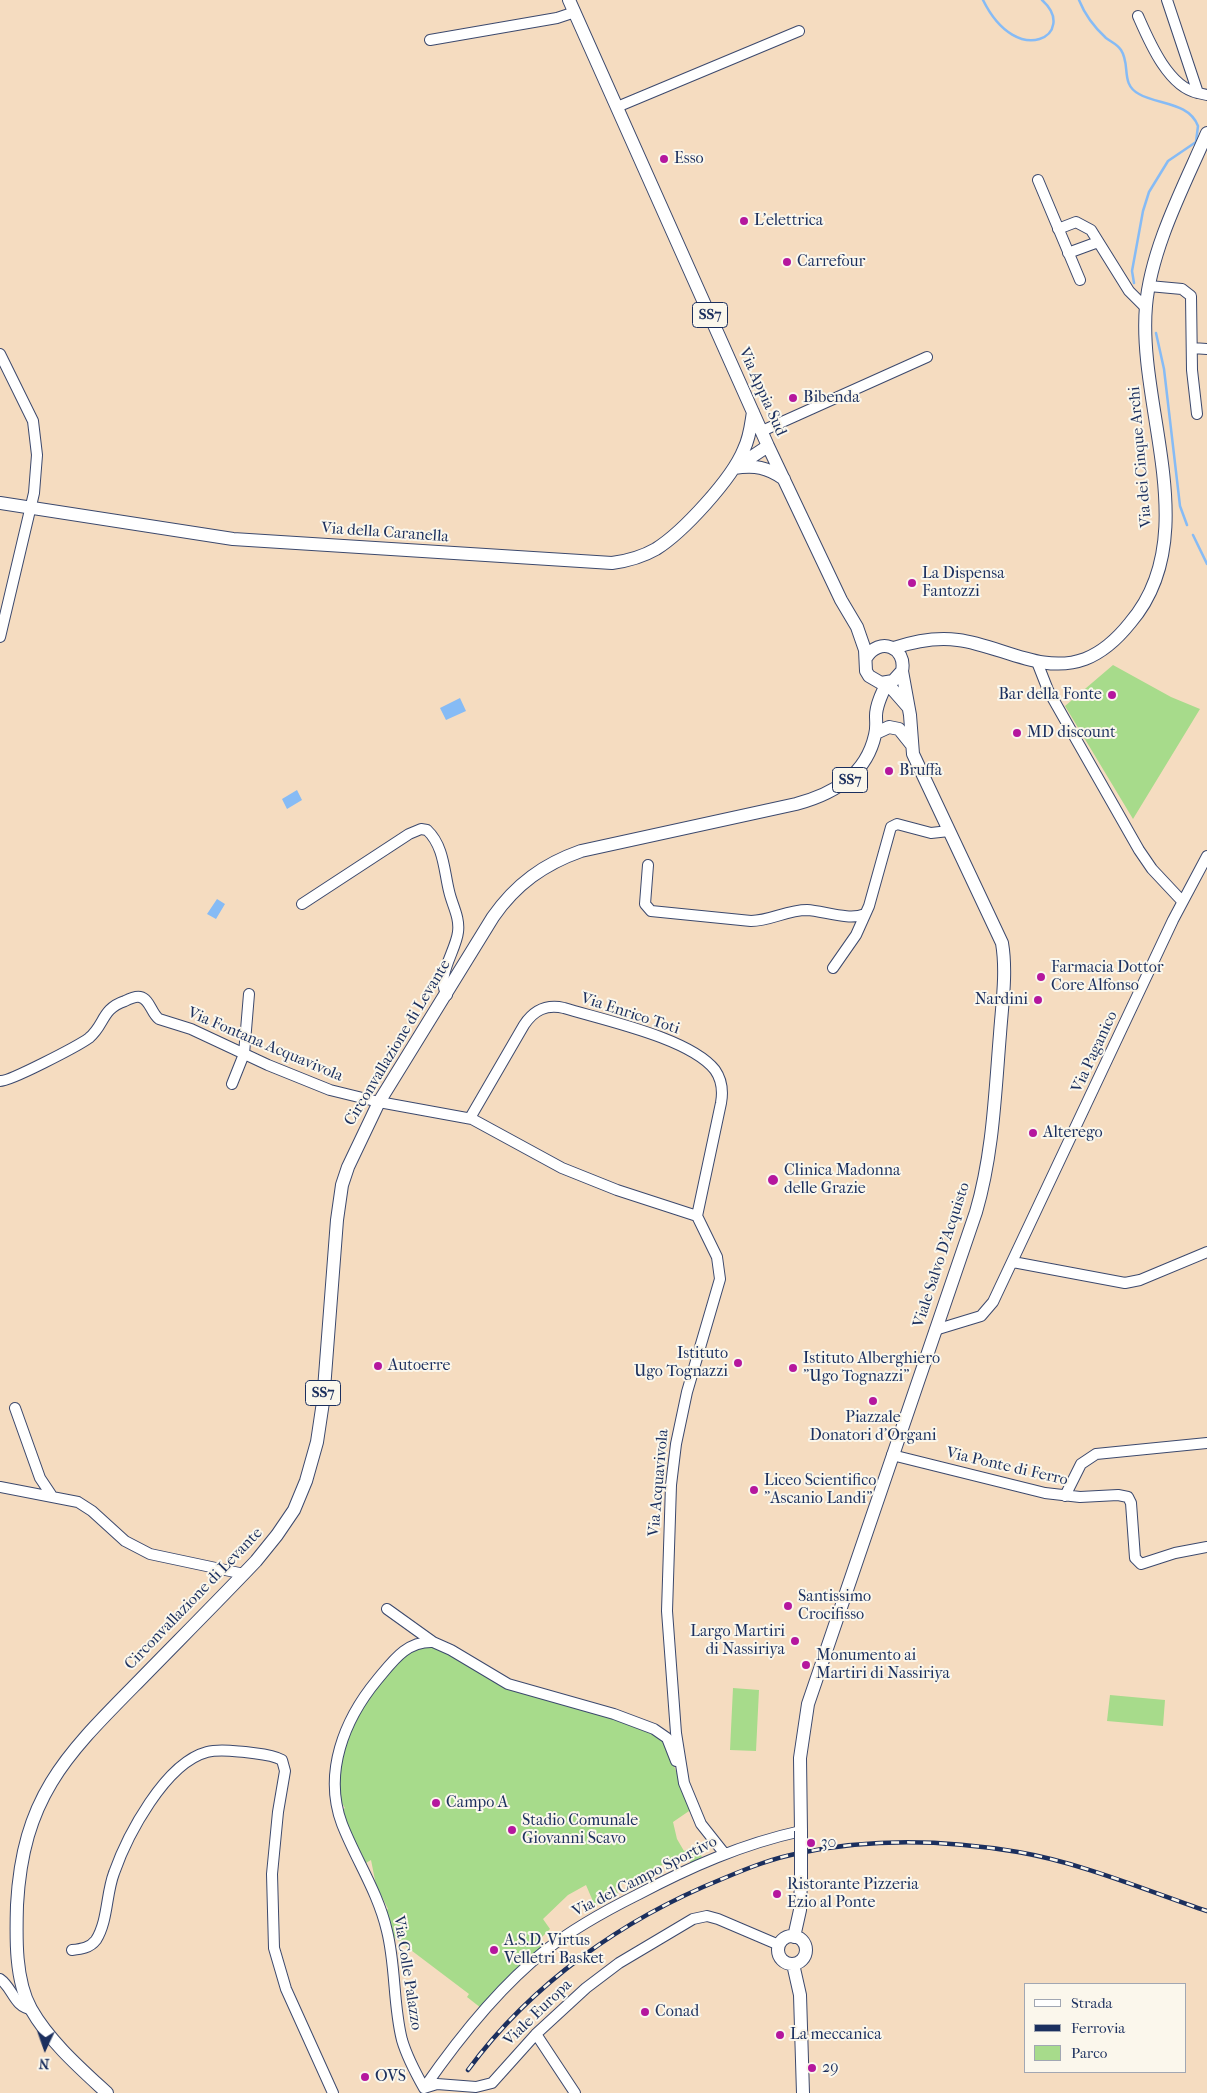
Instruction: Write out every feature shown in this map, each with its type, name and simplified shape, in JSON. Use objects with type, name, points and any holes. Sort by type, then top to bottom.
[{"type":"main road","name":"Via Appia Sud","points":[[569,0],[768,446],[841,600],[857,627],[866,658]]},
{"type":"main road","name":"Via dei Cinque Archi","points":[[888,647],[934,639],[975,643],[1037,662],[1074,662],[1089,657],[1105,647],[1124,630],[1142,608],[1158,574],[1164,545],[1164,496],[1146,340],[1146,307],[1149,286],[1175,208],[1207,132]]},
{"type":"main road","name":"Via della Caranella","points":[[0,504],[226,538],[612,563],[639,557],[668,541],[688,522],[734,468],[748,441],[753,411]]},
{"type":"main road","name":"Via della Caranella","points":[[734,468],[768,446]]},
{"type":"main road","points":[[734,468],[763,467],[784,479]]},
{"type":"main road","name":"SS7","points":[[857,627],[902,658],[903,668]]},
{"type":"main road","points":[[869,676],[880,683],[893,681],[914,651],[934,639]]},
{"type":"main road","points":[[866,658],[870,652],[888,647]]},
{"type":"main road","name":"SS7","points":[[866,658],[865,664],[876,714]]},
{"type":"main road","name":"Viale Salvo D'Acquisto","points":[[794,1937],[800,1910],[802,1831],[800,1758],[804,1718],[892,1455],[968,1237],[983,1182],[992,1123],[1004,953],[999,934],[918,766],[911,744],[903,668]]},
{"type":"main road","points":[[887,683],[908,707]]},
{"type":"main road","name":"Circonvallazione di Levante","points":[[107,2093],[54,2039],[31,2009],[23,1987],[18,1950],[18,1896],[25,1845],[43,1796],[59,1768],[79,1742],[244,1574],[268,1547],[288,1520],[300,1496],[311,1465],[321,1417],[341,1191],[353,1153],[379,1102],[497,911],[522,884],[545,867],[573,854],[596,847],[816,798],[829,792],[856,774],[870,750],[876,733],[876,714],[887,683]]},
{"type":"main road","points":[[876,733],[889,727],[900,729],[911,744]]},
{"type":"main road","points":[[794,1937],[803,1942],[806,1950],[803,1958],[793,1964],[787,1964],[780,1958],[779,1945],[784,1939],[794,1937]]},
{"type":"main road","points":[[793,1964],[800,1995],[803,2093]]},
{"type":"street","points":[[1167,0],[1202,94]]},
{"type":"street","points":[[430,40],[551,20],[575,12]]},
{"type":"street","points":[[1138,16],[1157,54],[1178,83],[1186,90],[1202,94]]},
{"type":"street","points":[[617,107],[799,31]]},
{"type":"street","points":[[1038,180],[1080,280]]},
{"type":"street","points":[[1058,229],[1074,222],[1081,223],[1090,230],[1129,291],[1146,307]]},
{"type":"street","points":[[1068,253],[1098,242]]},
{"type":"street","points":[[1149,286],[1178,288],[1189,294],[1192,305],[1192,348],[1197,414]]},
{"type":"street","points":[[1192,348],[1207,349]]},
{"type":"street","points":[[0,354],[23,398],[35,431],[37,470],[0,637]]},
{"type":"street","points":[[762,431],[927,357]]},
{"type":"street","points":[[1037,662],[1048,690],[1139,850],[1152,869],[1182,901]]},
{"type":"street","points":[[833,968],[856,935],[872,897],[891,824],[931,833],[949,830]]},
{"type":"street","points":[[302,904],[409,834],[421,829],[429,831],[444,860],[458,924],[455,945],[444,978],[443,988],[447,994]]},
{"type":"street","name":"Via Paganico","points":[[935,1330],[984,1314],[993,1302],[1182,901],[1207,856]]},
{"type":"street","points":[[648,865],[645,904],[646,908],[653,912],[751,921],[763,920],[790,911],[801,910],[856,916],[865,914]]},
{"type":"street","points":[[232,1084],[244,1054],[249,994]]},
{"type":"street","name":"Via Fontana Acquavivola","points":[[0,1081],[12,1079],[77,1045],[94,1033],[108,1010],[136,997],[145,1000],[159,1020],[191,1028],[244,1054],[323,1087],[379,1102]]},
{"type":"street","name":"Via Enrico Toti","points":[[470,1118],[524,1025],[534,1013],[544,1007],[564,1008],[676,1043],[712,1067],[721,1085],[721,1104],[697,1216]]},
{"type":"street","points":[[379,1102],[470,1118],[487,1125],[546,1160],[576,1174],[626,1194],[697,1216]]},
{"type":"street","name":"Via Acquavivola","points":[[697,1216],[717,1257],[720,1274],[718,1290],[685,1401],[672,1470],[667,1604],[676,1733],[684,1783],[701,1824],[724,1853]]},
{"type":"street","points":[[1012,1262],[1125,1283],[1140,1280],[1207,1252]]},
{"type":"street","points":[[15,1408],[40,1478],[52,1496]]},
{"type":"street","points":[[1065,1496],[1082,1464],[1096,1454],[1207,1443]]},
{"type":"street","name":"Via Ponte di Ferro","points":[[892,1455],[1039,1492],[1065,1496],[1118,1495],[1128,1497],[1132,1503],[1135,1558],[1141,1564],[1175,1553],[1207,1547]]},
{"type":"street","points":[[0,1487],[74,1501],[85,1506],[125,1541],[142,1551],[170,1560],[244,1574]]},
{"type":"street","points":[[387,1609],[433,1642],[513,1686],[608,1712],[656,1730],[668,1741],[684,1783]]},
{"type":"street","name":"Via Colle Palazzo","points":[[422,2090],[402,2040],[390,1947],[382,1912],[342,1823],[334,1775],[335,1761],[344,1736],[356,1710],[373,1685],[406,1648],[416,1643],[433,1642]]},
{"type":"street","points":[[72,1950],[86,1948],[95,1940],[102,1924],[112,1878],[127,1841],[153,1799],[181,1768],[199,1755],[214,1751],[263,1754],[282,1760],[285,1771],[277,1820],[272,1874],[274,1948],[288,1994],[333,2093]]},
{"type":"street","name":"Via del Campo Sportivo","points":[[422,2090],[453,2048],[491,2004],[546,1950],[605,1912],[724,1853],[758,1841],[802,1831]]},
{"type":"street","name":"Viale Europa","points":[[422,2090],[437,2084],[476,2087],[492,2083],[536,2034],[586,1988],[618,1963],[694,1918],[707,1916],[718,1919],[779,1945]]},
{"type":"street","points":[[0,1979],[8,1986],[19,2004],[31,2009]]},
{"type":"street","points":[[536,2034],[575,2093]]},
{"type":"green space","points":[[1113,665],[1171,697],[1200,709],[1133,819],[1065,706]]},
{"type":"green space","name":"Stadio Comunale Giovanni Scavo","points":[[421,1646],[451,1651],[507,1689],[618,1718],[653,1732],[663,1740],[692,1809],[673,1822],[677,1839],[684,1851],[696,1845],[702,1857],[691,1863],[686,1854],[615,1887],[619,1895],[595,1906],[586,1885],[568,1895],[543,1919],[550,1929],[538,1941],[543,1947],[501,1984],[481,2008],[467,1997],[469,1994],[391,1935],[385,1911],[388,1909],[376,1885],[371,1860],[366,1863],[344,1818],[342,1810],[345,1808],[337,1785],[336,1771],[339,1757],[346,1739],[368,1700],[395,1666],[409,1653]]},
{"type":"green space","points":[[733,1688],[759,1690],[756,1751],[730,1750]]},
{"type":"green space","points":[[1110,1695],[1165,1700],[1163,1726],[1107,1721]]},
{"type":"water","points":[[460,698],[466,711],[446,720],[440,708]]},
{"type":"water","points":[[297,790],[302,800],[287,809],[282,799]]},
{"type":"water","points":[[217,899],[225,904],[216,919],[207,914]]},
{"type":"waterway","points":[[983,0],[997,22],[1012,35],[1027,40],[1040,39],[1049,33],[1053,24],[1052,12],[1042,0]]},
{"type":"waterway","points":[[1079,0],[1094,25],[1121,50],[1124,56],[1128,80],[1133,90],[1147,98],[1188,112],[1198,126],[1196,142],[1168,161],[1149,192],[1143,211],[1132,271],[1134,283]]},
{"type":"waterway","points":[[1156,333],[1164,369],[1180,506],[1187,525]]},
{"type":"waterway","points":[[1193,535],[1207,564]]},
{"type":"railway","points":[[468,2070],[493,2038],[550,1982],[615,1934],[685,1895],[751,1867],[790,1855],[854,1845],[909,1842],[991,1848],[1066,1863],[1207,1911]]},
{"type":"place","name":"Esso","points":[[664,159]]},
{"type":"place","name":"L'elettrica","points":[[744,221]]},
{"type":"place","name":"Carrefour","points":[[787,262]]},
{"type":"place","name":"Bibenda","points":[[793,398]]},
{"type":"place","name":"La Dispensa Fantozzi","points":[[912,583]]},
{"type":"place","name":"Bar della Fonte","points":[[1112,695]]},
{"type":"place","name":"MD discount","points":[[1017,733]]},
{"type":"place","name":"Bruffa","points":[[889,771]]},
{"type":"place","name":"Farmacia Dottor Core Alfonso","points":[[1041,977]]},
{"type":"place","name":"Nardini","points":[[1038,1000]]},
{"type":"place","name":"Alterego","points":[[1033,1133]]},
{"type":"place","name":"Clinica Madonna delle Grazie","points":[[773,1180]]},
{"type":"place","name":"Istituto Ugo Tognazzi","points":[[738,1363]]},
{"type":"place","name":"Autoerre","points":[[378,1366]]},
{"type":"place","name":"Istituto Alberghiero \"Ugo Tognazzi\"","points":[[793,1368]]},
{"type":"place","name":"Piazzale Donatori d'Organi","points":[[873,1401]]},
{"type":"place","name":"Liceo Scientifico \"Ascanio Landi\"","points":[[754,1490]]},
{"type":"place","name":"Santissimo Crocifisso","points":[[788,1606]]},
{"type":"place","name":"Largo Martiri di Nassiriya","points":[[795,1641]]},
{"type":"place","name":"Monumento ai Martiri di Nassiriya","points":[[806,1665]]},
{"type":"place","name":"Campo A","points":[[436,1803]]},
{"type":"place","name":"Stadio Comunale Giovanni Scavo","points":[[512,1830]]},
{"type":"place","name":"30","points":[[811,1843]]},
{"type":"place","name":"Ristorante Pizzeria Ezio al Ponte","points":[[777,1894]]},
{"type":"place","name":"A.S.D. Virtus Velletri Basket","points":[[494,1950]]},
{"type":"place","name":"Conad","points":[[645,2012]]},
{"type":"place","name":"La meccanica","points":[[780,2035]]},
{"type":"place","name":"29","points":[[812,2068]]},
{"type":"place","name":"OVS","points":[[365,2077]]}]
